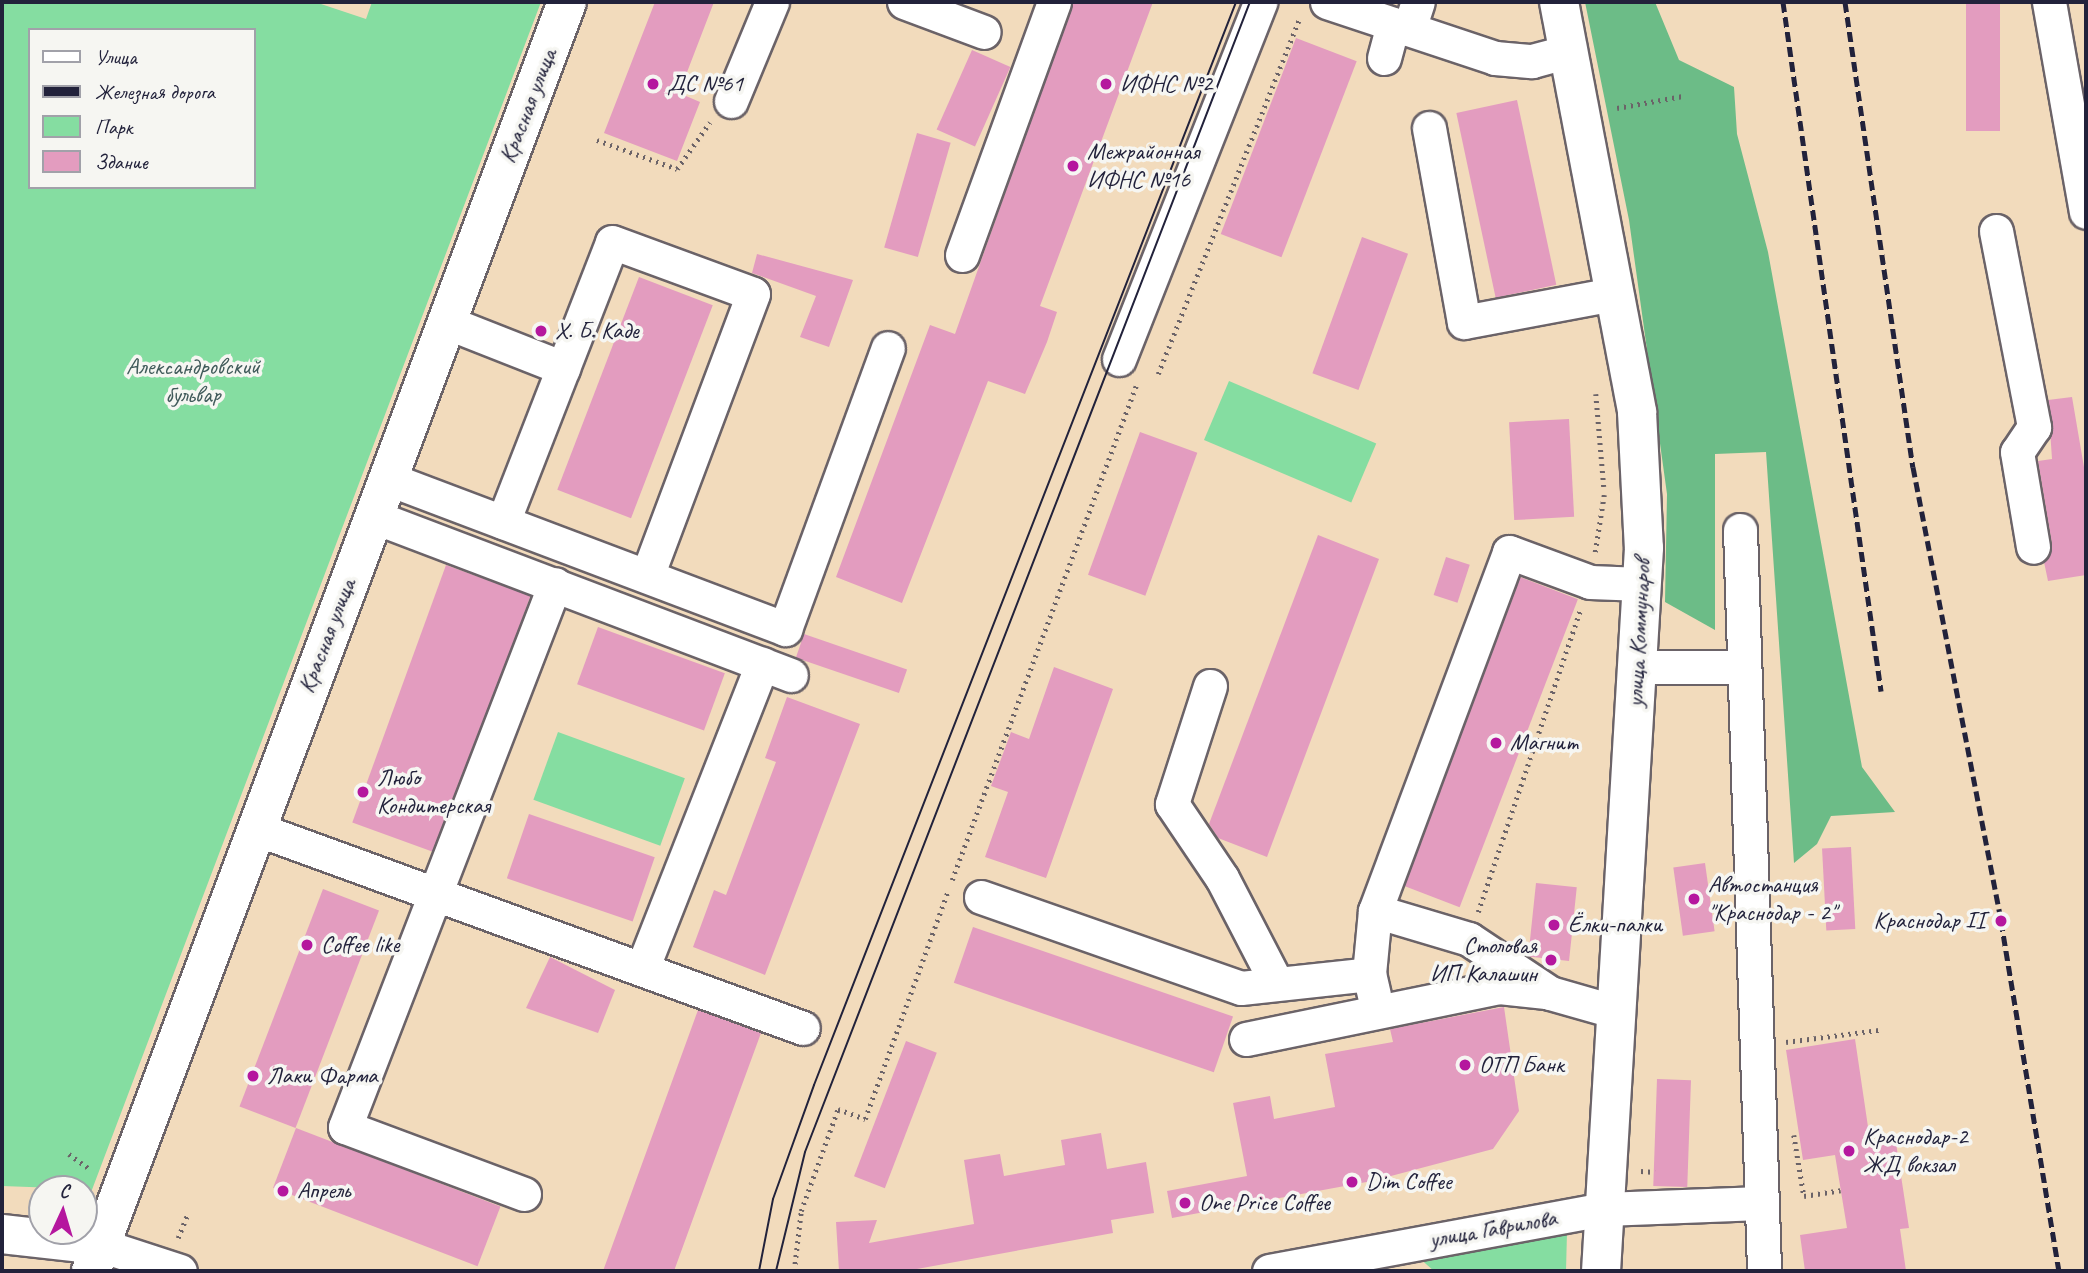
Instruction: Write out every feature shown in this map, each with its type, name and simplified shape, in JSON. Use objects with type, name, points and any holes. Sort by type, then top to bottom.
[{"type":"main road","name":"Красная улица","points":[[95,1258],[254,828],[567,2]]},
{"type":"main road","name":"улица Коммунаров","points":[[1559,2],[1637,412],[1642,584],[1613,1011],[1601,1271]]},
{"type":"main road","points":[[2,1234],[95,1258]]},
{"type":"street","points":[[731,101],[772,2]]},
{"type":"street","points":[[904,2],[984,32]]},
{"type":"street","points":[[962,255],[1054,2]]},
{"type":"street","points":[[1128,370],[1260,2]]},
{"type":"street","points":[[2049,2],[2086,212]]},
{"type":"street","points":[[1315,6],[1407,18],[1495,58],[1532,61],[1569,51]]},
{"type":"street","points":[[1384,58],[1407,18]]},
{"type":"street","points":[[1429,128],[1464,322],[1614,294]]},
{"type":"street","points":[[1996,231],[2034,427],[2017,452],[2033,547]]},
{"type":"street","points":[[503,522],[612,243],[753,294],[647,576]]},
{"type":"street","points":[[446,322],[563,368]]},
{"type":"street","points":[[387,478],[785,629],[888,348]]},
{"type":"street","points":[[372,516],[777,669],[642,969]]},
{"type":"street","points":[[1740,530],[1741,667],[1764,1271]]},
{"type":"street","points":[[1379,1015],[1369,974],[1374,911],[1509,552],[1590,582],[1642,584]]},
{"type":"street","points":[[524,1194],[345,1127],[437,895],[555,584]]},
{"type":"street","points":[[1638,667],[1741,667]]},
{"type":"street","points":[[1210,686],[1172,804],[1222,878],[1277,984]]},
{"type":"street","points":[[254,828],[803,1028]]},
{"type":"street","points":[[981,897],[1241,988],[1369,974]]},
{"type":"street","points":[[1374,911],[1469,939],[1550,993]]},
{"type":"street","points":[[1246,1039],[1379,1015],[1499,988],[1550,993],[1613,1011]]},
{"type":"street","name":"улица Гаврилова","points":[[1269,1271],[1604,1209],[1761,1203]]},
{"type":"street","name":"улица Гаврилова","points":[[1382,1249],[1408,1271]]},
{"type":"street","points":[[95,1258],[180,1271]]},
{"type":"path","points":[[1158,374],[1315,6]]},
{"type":"path","points":[[1617,108],[1683,96]]},
{"type":"path","points":[[597,139],[677,169],[690,143],[731,101]]},
{"type":"path","points":[[794,1271],[801,1211],[838,1109],[865,1119],[1128,370]]},
{"type":"path","points":[[1469,939],[1590,582],[1604,497],[1593,378]]},
{"type":"path","points":[[1781,1056],[1779,1043],[1879,1030]]},
{"type":"path","points":[[1791,1120],[1804,1196],[1840,1191]]},
{"type":"path","points":[[69,1154],[88,1168]]},
{"type":"green space","name":"Александровский бульвар","points":[[2,2],[315,2],[366,19],[372,2],[541,2],[98,1175],[28,1175],[28,1187],[2,1186]]},
{"type":"green space","points":[[1585,2],[1655,2],[1679,60],[1734,87],[1737,134],[1768,252],[1862,767],[1895,812],[1831,816],[1817,844],[1794,863],[1766,452],[1715,454],[1715,630],[1665,602],[1667,494],[1629,220]]},
{"type":"green space","points":[[1229,381],[1376,444],[1351,502],[1204,440]]},
{"type":"green space","points":[[558,732],[685,778],[660,846],[533,800]]},
{"type":"green space","points":[[1567,1232],[1566,1271],[1434,1271],[1418,1257]]},
{"type":"building","name":"ДС №61","points":[[655,2],[714,2],[679,93],[700,102],[677,161],[604,133]]},
{"type":"building","points":[[1073,2],[1153,2],[1040,306],[1057,312],[1047,342],[1025,394],[988,381],[902,603],[836,577],[930,325],[955,334]]},
{"type":"building","points":[[1966,2],[2000,2],[2000,131],[1966,131]]},
{"type":"building","points":[[1296,38],[1357,61],[1281,257],[1221,234]]},
{"type":"building","points":[[972,50],[1010,67],[975,147],[937,129]]},
{"type":"building","points":[[1517,100],[1556,285],[1496,298],[1456,113]]},
{"type":"building","points":[[917,133],[951,143],[918,257],[884,247]]},
{"type":"building","points":[[1362,237],[1408,254],[1358,390],[1312,373]]},
{"type":"building","points":[[757,254],[853,280],[829,347],[800,337],[816,296],[752,273]]},
{"type":"building","points":[[639,277],[713,305],[631,518],[557,490]]},
{"type":"building","points":[[2072,397],[2086,479],[2086,575],[2048,581],[2044,562],[2052,544],[2038,461],[2052,459],[2048,400]]},
{"type":"building","points":[[1569,419],[1574,517],[1514,520],[1509,422]]},
{"type":"building","points":[[1140,432],[1197,453],[1145,596],[1088,575]]},
{"type":"building","points":[[1318,535],[1379,559],[1267,857],[1218,838],[1209,824]]},
{"type":"building","points":[[1446,557],[1470,565],[1457,603],[1434,595]]},
{"type":"building","points":[[446,565],[531,596],[437,853],[352,822]]},
{"type":"building","points":[[1520,577],[1578,599],[1460,907],[1402,885]]},
{"type":"building","points":[[598,627],[725,673],[704,730],[577,684]]},
{"type":"building","points":[[804,634],[907,669],[899,693],[796,658]]},
{"type":"building","points":[[1054,667],[1113,689],[1046,878],[985,857],[1008,792],[991,786],[1011,732],[1029,739]]},
{"type":"building","points":[[787,697],[860,724],[765,975],[693,947],[714,890],[726,895],[776,762],[765,758]]},
{"type":"building","points":[[529,814],[655,857],[633,922],[507,878]]},
{"type":"building","points":[[1851,847],[1855,929],[1826,930],[1822,849]]},
{"type":"building","name":"Автостанция \"Краснодар - 2\"","points":[[1705,863],[1715,931],[1683,936],[1673,867]]},
{"type":"building","name":"Ёлки-палки","points":[[1536,883],[1577,887],[1569,961],[1528,957]]},
{"type":"building","points":[[323,889],[379,911],[296,1128],[240,1107]]},
{"type":"building","points":[[973,927],[1233,1017],[1214,1072],[954,983]]},
{"type":"building","points":[[550,957],[615,990],[598,1033],[526,1008]]},
{"type":"building","points":[[1504,1007],[1519,1111],[1493,1149],[1372,1181],[1172,1218],[1167,1191],[1247,1176],[1233,1103],[1270,1096],[1274,1119],[1335,1107],[1325,1054],[1393,1042],[1390,1029]]},
{"type":"building","points":[[698,1010],[761,1033],[674,1271],[603,1271]]},
{"type":"building","name":"Краснодар-2 ЖД вокзал","points":[[1855,1039],[1871,1147],[1896,1143],[1909,1228],[1900,1229],[1906,1271],[1805,1271],[1800,1235],[1847,1228],[1835,1155],[1803,1160],[1786,1050]]},
{"type":"building","points":[[906,1041],[937,1053],[885,1188],[854,1176]]},
{"type":"building","points":[[1657,1079],[1691,1080],[1687,1187],[1653,1186]]},
{"type":"building","points":[[296,1128],[500,1206],[478,1266],[273,1188]]},
{"type":"building","points":[[1101,1133],[1107,1169],[1146,1162],[1154,1213],[1111,1220],[1113,1233],[906,1271],[839,1271],[836,1222],[877,1220],[869,1243],[974,1224],[964,1160],[1000,1154],[1004,1176],[1065,1165],[1061,1140]]},
{"type":"tram line","points":[[759,1271],[773,1199],[814,1085],[1236,2]]},
{"type":"tram line","points":[[776,1271],[805,1152],[1250,2]]},
{"type":"railway","points":[[1783,2],[1881,691]]},
{"type":"railway","points":[[1845,2],[1913,467],[2001,921],[2059,1271]]},
{"type":"place","name":"ДС №61","points":[[653,84]]},
{"type":"place","name":"ИФНС №2","points":[[1106,84]]},
{"type":"place","name":"Межрайонная ИФНС №16","points":[[1073,166]]},
{"type":"place","name":"Х. Б. Каде","points":[[541,331]]},
{"type":"place","name":"Магнит","points":[[1496,743]]},
{"type":"place","name":"Любо Кондитерская","points":[[363,792]]},
{"type":"place","name":"Автостанция \"Краснодар - 2\"","points":[[1694,899]]},
{"type":"place","name":"Краснодар II","points":[[2001,921]]},
{"type":"place","name":"Ёлки-палки","points":[[1554,925]]},
{"type":"place","name":"Coffee like","points":[[307,945]]},
{"type":"place","name":"Столовая ИП Калашин","points":[[1551,960]]},
{"type":"place","name":"ОТП Банк","points":[[1465,1065]]},
{"type":"place","name":"Лаки Фарма","points":[[253,1076]]},
{"type":"place","name":"Краснодар-2 ЖД вокзал","points":[[1849,1151]]},
{"type":"place","name":"Dim Coffee","points":[[1352,1182]]},
{"type":"place","name":"Апрель","points":[[283,1191]]},
{"type":"place","name":"One Price Coffee","points":[[1185,1203]]}]
